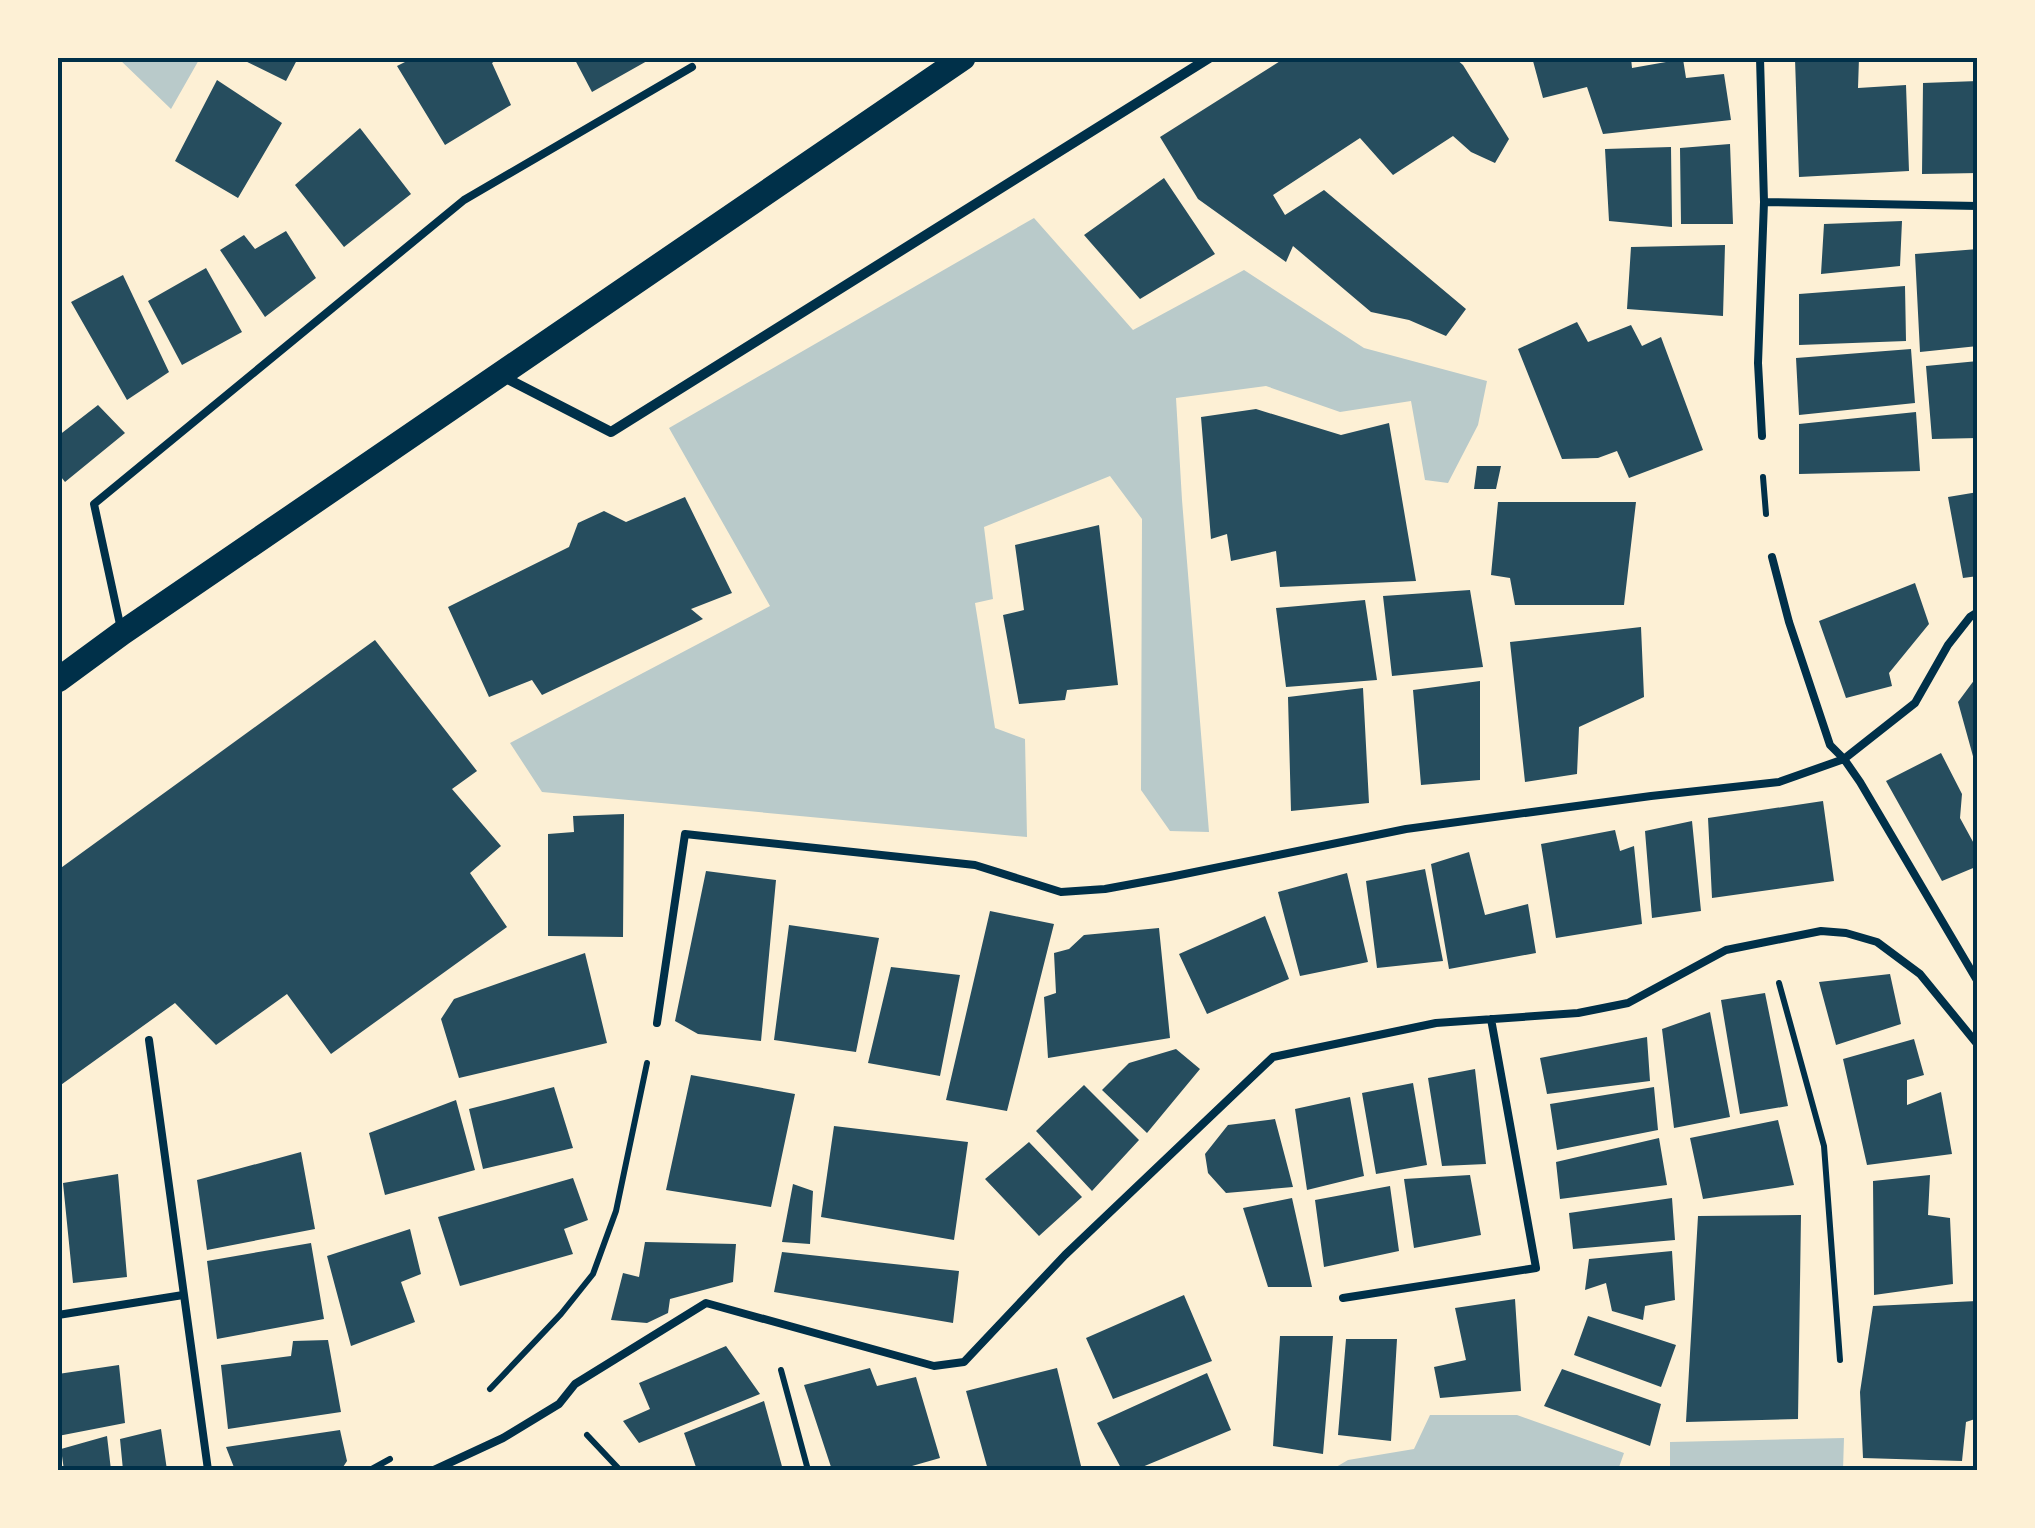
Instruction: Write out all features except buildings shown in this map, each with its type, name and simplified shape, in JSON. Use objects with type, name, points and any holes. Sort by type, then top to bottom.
[{"type":"main road","points":[[58,680],[963,58]]},
{"type":"street","points":[[500,374],[611,432],[1209,58]]},
{"type":"lane","points":[[1760,58],[1764,202],[1758,362],[1762,436]]},
{"type":"lane","points":[[122,633],[94,504],[464,200],[692,67]]},
{"type":"lane","points":[[1764,202],[1978,206]]},
{"type":"lane","points":[[1772,556],[1789,622],[1830,745],[1844,759],[1978,982]]},
{"type":"lane","points":[[657,1023],[685,834],[975,865],[1062,892],[1105,889],[1406,828],[1779,782],[1844,759],[1916,703],[1948,645],[1978,612]]},
{"type":"lane","points":[[434,1470],[503,1438],[559,1404],[575,1384],[706,1303],[934,1366],[964,1362],[1065,1255],[1273,1057],[1436,1023],[1578,1013],[1628,1003],[1726,950],[1821,931],[1877,942],[1920,974],[1978,1045]]},
{"type":"lane","points":[[1343,1298],[1536,1268],[1491,1019]]},
{"type":"lane","points":[[148,1040],[208,1470]]},
{"type":"lane","points":[[58,1315],[183,1295]]},
{"type":"path","points":[[1762,436],[1764,500],[1772,556]]},
{"type":"path","points":[[1767,942],[1824,1146],[1840,1360]]},
{"type":"path","points":[[486,1392],[561,1314],[593,1274],[616,1211],[657,1023]]},
{"type":"path","points":[[767,1320],[808,1470]]},
{"type":"path","points":[[370,1470],[400,1452]]},
{"type":"shaded area","points":[[118,58],[200,58],[171,109]]},
{"type":"shaded area","points":[[1034,218],[1133,330],[1244,270],[1364,348],[1487,381],[1478,425],[1448,483],[1425,480],[1411,401],[1340,412],[1266,386],[1176,398],[1209,832],[1170,831],[1141,790],[1142,519],[1110,476],[984,527],[993,599],[975,603],[995,728],[1025,739],[1027,837],[542,792],[510,743],[770,606],[669,428]]},
{"type":"shaded area","points":[[1430,1415],[1517,1415],[1624,1453],[1618,1470],[1331,1470],[1348,1460],[1414,1449]]},
{"type":"shaded area","points":[[1844,1438],[1843,1470],[1670,1470],[1670,1442]]}]
